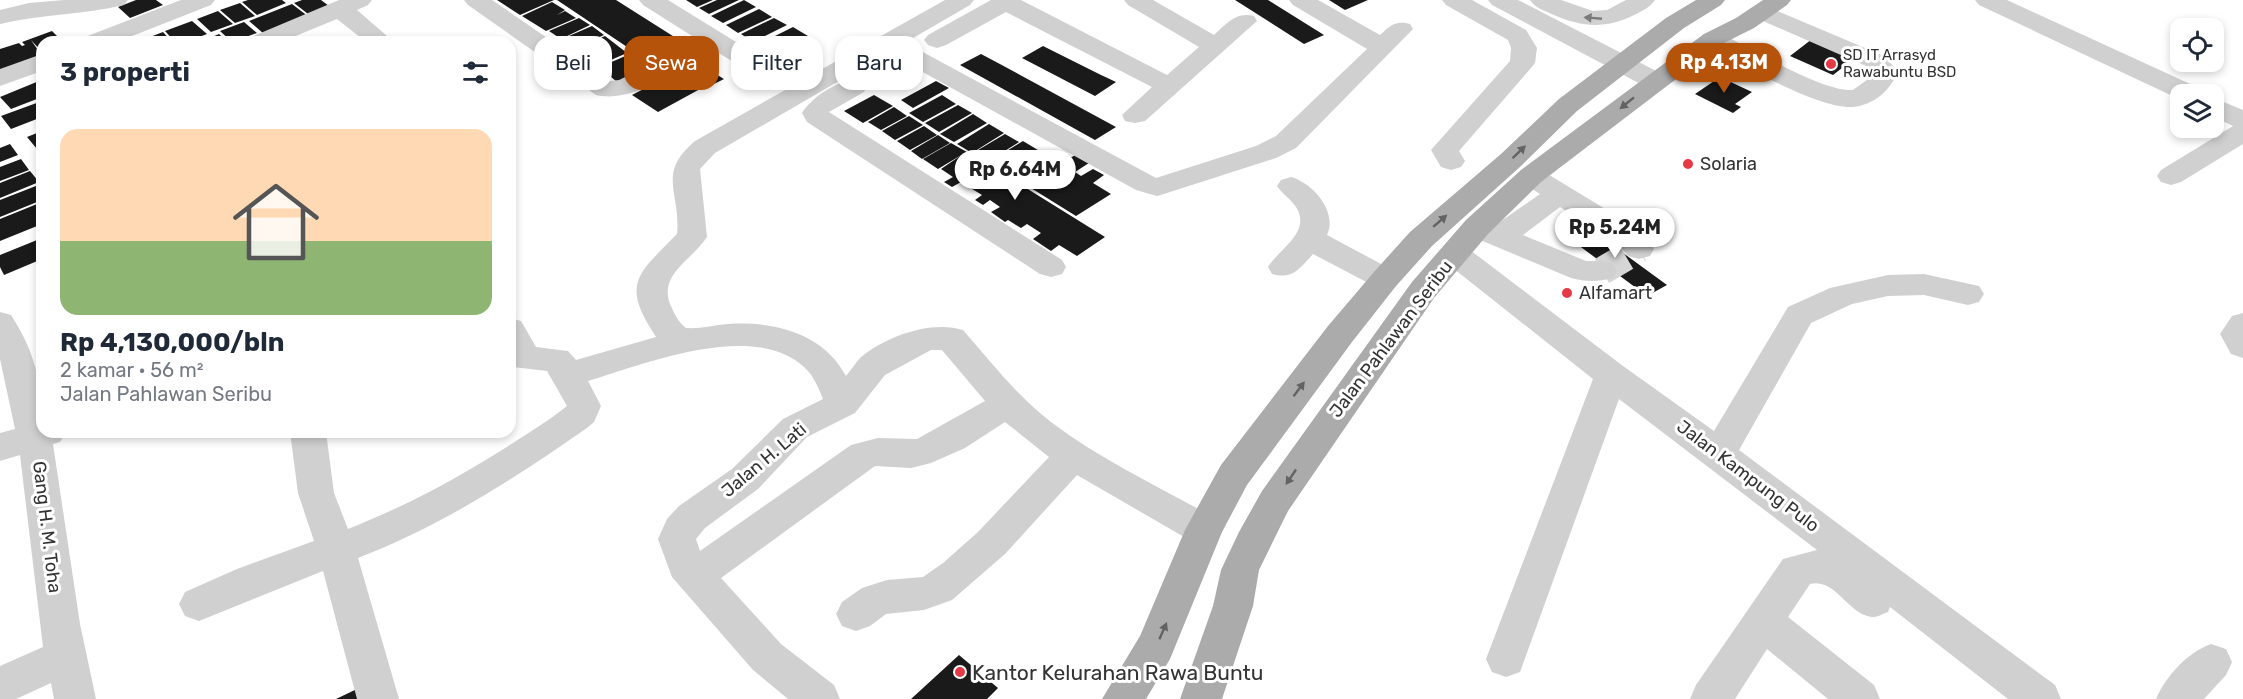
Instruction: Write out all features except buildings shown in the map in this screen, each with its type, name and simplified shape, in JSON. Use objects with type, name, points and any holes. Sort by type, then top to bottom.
[{"type":"main road","name":"Jalan Pahlawan Seribu","points":[[1123,699],[1156,646],[1204,530],[1234,475],[1340,334],[1385,279],[1430,230],[1511,160],[1568,105],[1675,23],[1713,0]]},
{"type":"main road","name":"Jalan Pahlawan Seribu","points":[[1201,699],[1233,606],[1240,570],[1252,543],[1275,501],[1412,304],[1455,254],[1488,232],[1545,185],[1655,81],[1713,39],[1745,23],[1771,6]]},
{"type":"main road","points":[[1272,426],[1288,427],[1299,432],[1311,449]]},
{"type":"street","points":[[0,17],[24,11],[95,5],[116,0]]},
{"type":"street","points":[[110,36],[203,0]]},
{"type":"street","points":[[476,0],[605,89],[624,87]]},
{"type":"street","points":[[651,0],[708,36]]},
{"type":"street","points":[[823,80],[962,0]]},
{"type":"street","points":[[1136,0],[1215,46]]},
{"type":"street","points":[[1301,0],[1382,47]]},
{"type":"street","points":[[1451,161],[1445,150],[1522,63],[1523,42],[1504,27],[1454,0]]},
{"type":"street","points":[[1500,0],[1591,19],[1609,19],[1621,15],[1643,0]]},
{"type":"street","points":[[1987,0],[2170,85]]},
{"type":"street","points":[[923,48],[1007,1],[1169,86]]},
{"type":"street","points":[[274,36],[350,4],[376,36]]},
{"type":"street","points":[[1713,39],[1814,88],[1840,97],[1851,99],[1865,96],[1883,78],[1885,70],[1875,61],[1771,6]]},
{"type":"street","points":[[1504,27],[1534,7]]},
{"type":"street","points":[[1534,7],[1621,65],[1655,81]]},
{"type":"street","points":[[1135,115],[1245,21]]},
{"type":"street","points":[[923,62],[1146,184],[1157,187],[1275,148],[1286,142],[1401,29]]},
{"type":"street","points":[[0,78],[36,64]]},
{"type":"street","points":[[687,340],[673,338],[668,332],[651,292],[654,277],[692,237],[686,169],[692,158],[705,147],[805,90]]},
{"type":"street","points":[[849,90],[819,107],[815,113],[816,116],[1051,267]]},
{"type":"street","points":[[2224,111],[2243,121]]},
{"type":"street","points":[[2171,176],[2243,132]]},
{"type":"street","points":[[1545,185],[1629,237],[1639,249]]},
{"type":"street","points":[[1283,267],[1315,231],[1309,201],[1291,186]]},
{"type":"street","points":[[1488,232],[1582,271],[1602,271]]},
{"type":"street","points":[[1310,239],[1385,279]]},
{"type":"street","name":"Jalan Kampung Pulo","points":[[1455,254],[1611,375],[1719,454],[2040,699]]},
{"type":"street","points":[[1719,454],[1799,315],[1810,308],[1856,292],[1891,286],[1919,284],[1968,294]]},
{"type":"street","name":"Gang H. M. Toha","points":[[0,323],[7,333],[36,416]]},
{"type":"street","points":[[2243,324],[2236,334],[2243,346]]},
{"type":"street","points":[[567,375],[687,340],[751,335],[788,342],[815,358],[824,366],[843,404]]},
{"type":"street","name":"Jalan H. Lati","points":[[819,699],[767,657],[694,576],[686,566],[677,539],[680,530],[707,505],[746,479],[795,428],[843,404],[873,366],[909,345],[929,338],[943,336],[951,338],[1008,404],[1039,432],[1073,455],[1204,530]]},
{"type":"street","points":[[199,604],[236,585],[336,549],[410,519],[487,479],[575,419],[584,406],[556,360],[525,358],[516,341]]},
{"type":"street","points":[[1506,658],[1611,375]]},
{"type":"street","points":[[694,576],[864,455],[879,450],[898,456],[907,456],[929,449],[1008,404]]},
{"type":"street","points":[[0,447],[36,436]]},
{"type":"street","name":"Gang H. M. Toha","points":[[42,438],[64,657],[75,699]]},
{"type":"street","points":[[309,438],[316,493],[336,549],[369,660],[378,699]]},
{"type":"street","points":[[856,614],[877,599],[922,595],[936,589],[960,571],[999,535],[1073,455]]},
{"type":"street","points":[[1711,699],[1797,571],[1816,566],[1839,573],[2004,699]]},
{"type":"street","points":[[1763,621],[1859,699]]},
{"type":"street","points":[[0,686],[64,657]]},
{"type":"street","points":[[2177,699],[2211,662]]},
{"type":"tunnel","points":[[1602,271],[1639,249]]},
{"type":"place","name":"SD IT Arrasyd Rawabuntu BSD","points":[[1831,64]]},
{"type":"place","name":"Solaria","points":[[1688,164]]},
{"type":"place","name":"Alfamart","points":[[1567,293]]},
{"type":"place","name":"Kantor Kelurahan Rawa Buntu","points":[[960,672]]}]
